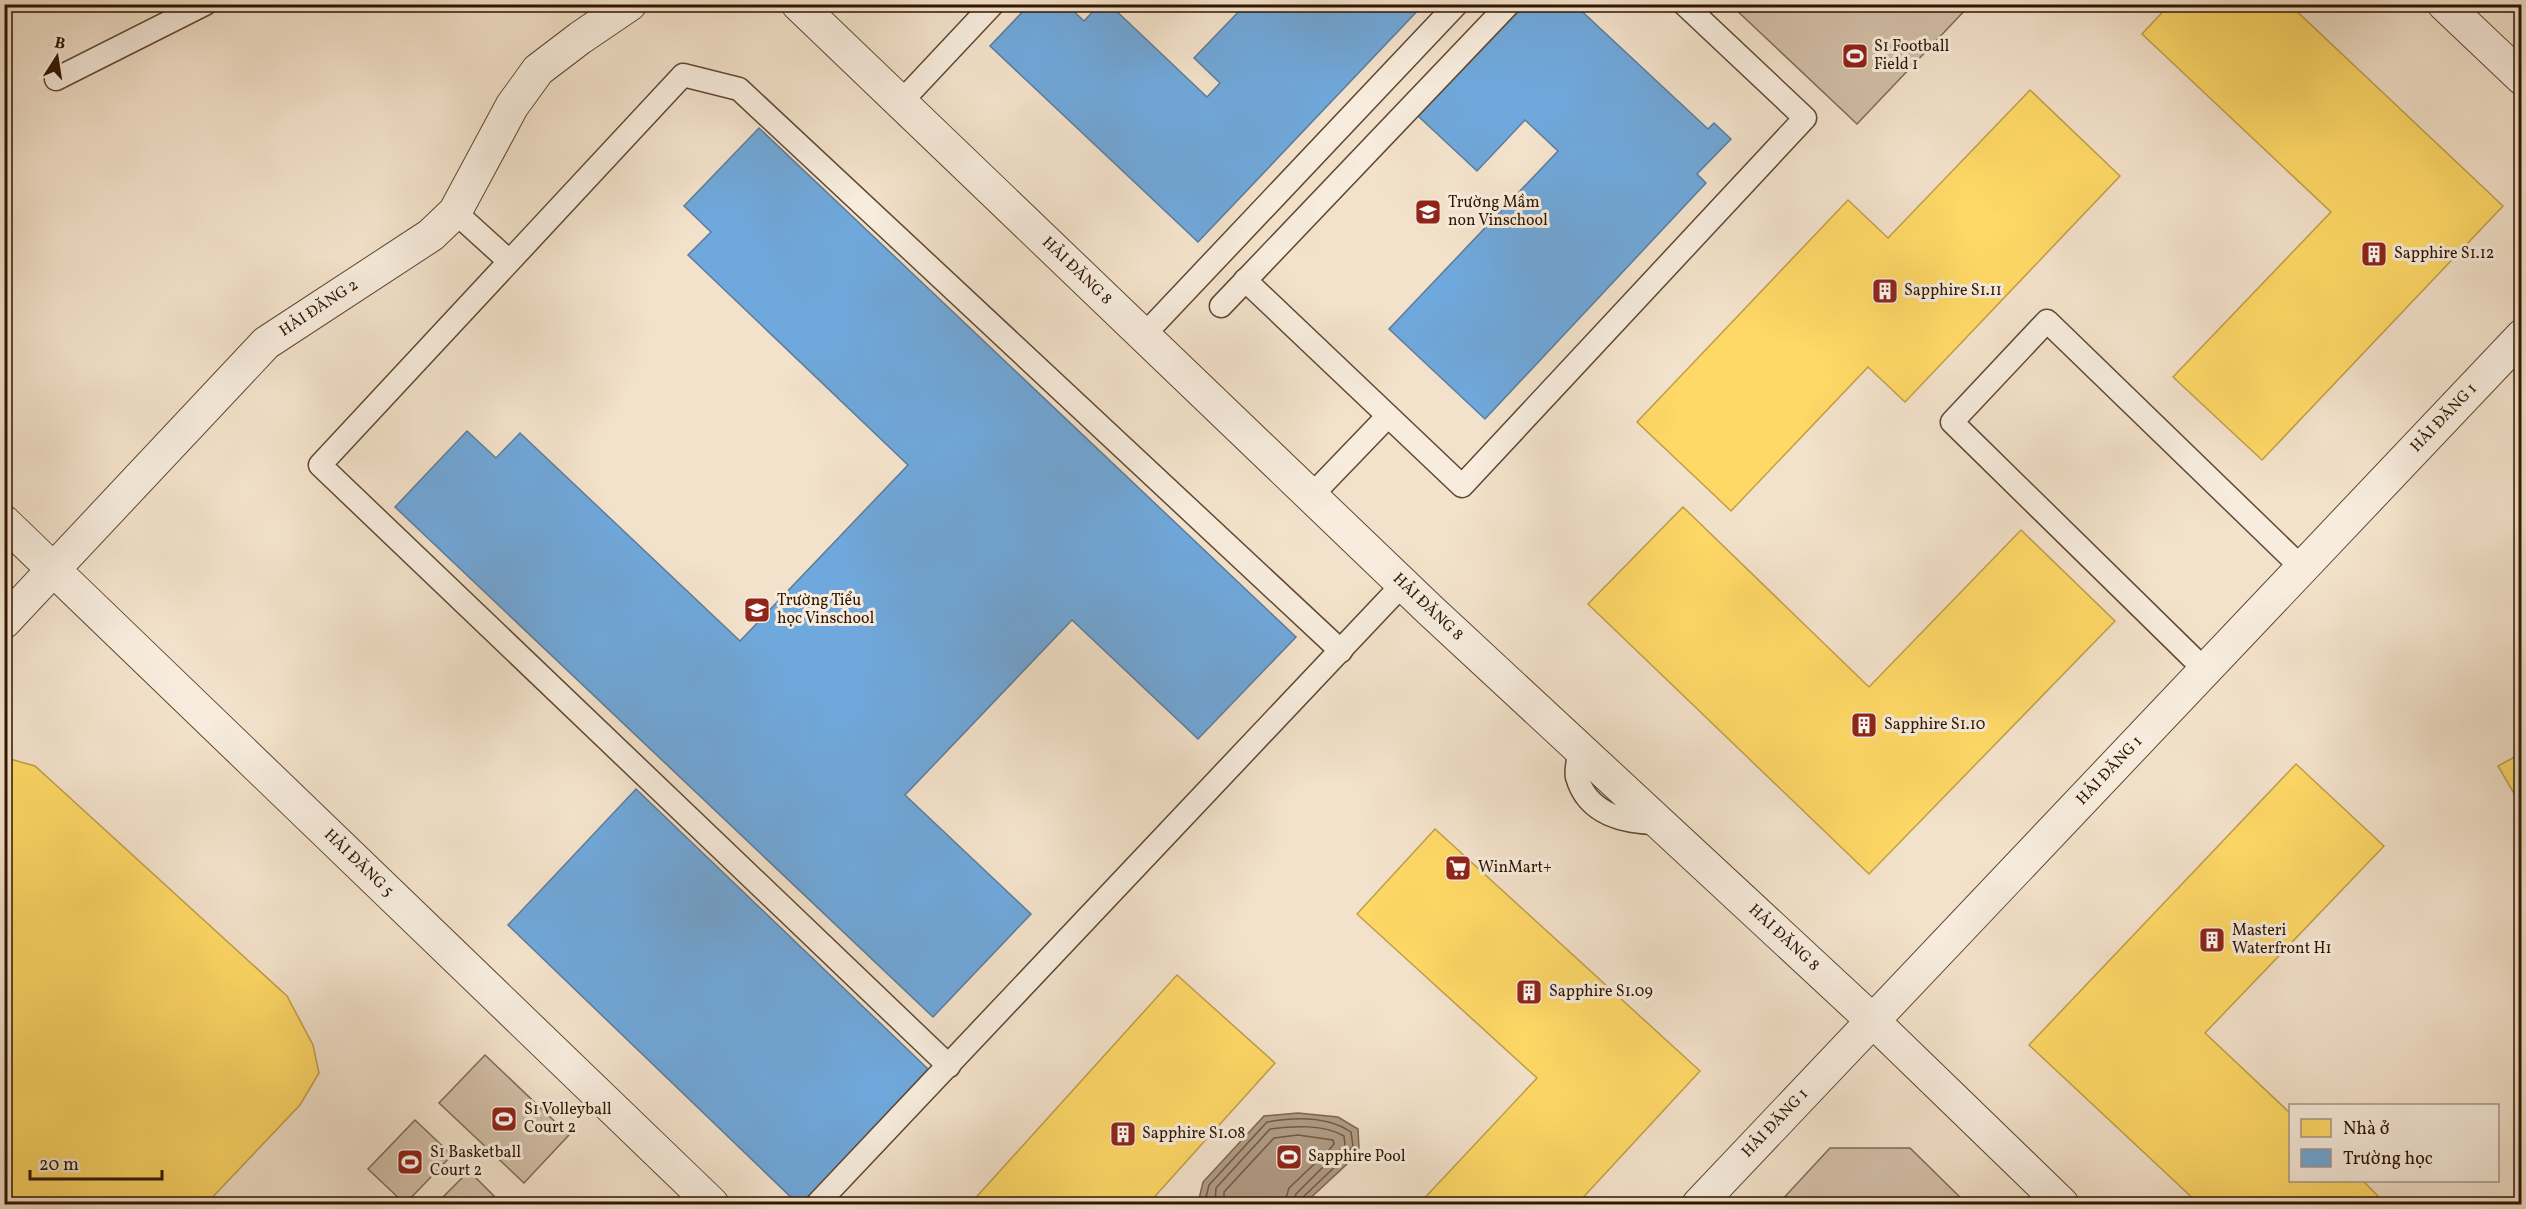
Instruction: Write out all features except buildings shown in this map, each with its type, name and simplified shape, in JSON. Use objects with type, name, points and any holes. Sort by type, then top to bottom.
[{"type":"street","name":"HẢI ĐĂNG 2","points":[[4,622],[266,343],[415,246],[455,212],[512,106],[538,70],[630,4]]},
{"type":"street","name":"HẢI ĐĂNG 8","points":[[798,4],[1403,584],[1873,1022],[2062,1204]]},
{"type":"street","points":[[2444,4],[2522,78]]},
{"type":"street","name":"HẢI ĐĂNG 1","points":[[1699,1204],[2522,336]]},
{"type":"street","name":"HẢI ĐĂNG 5","points":[[4,522],[712,1204]]},
{"type":"lane","points":[[56,79],[205,4]]},
{"type":"lane","points":[[900,103],[993,4]]},
{"type":"lane","points":[[1143,336],[1457,4]]},
{"type":"lane","points":[[1221,306],[1509,4]]},
{"type":"lane","points":[[1245,280],[1462,486],[1804,118],[1684,4]]},
{"type":"lane","points":[[949,1066],[320,465],[683,75],[740,89],[1341,651]]},
{"type":"lane","points":[[1354,114],[1381,138]]},
{"type":"lane","points":[[455,212],[509,261]]},
{"type":"lane","points":[[2205,670],[1952,422],[2047,321],[2302,568]]},
{"type":"lane","points":[[1311,496],[1388,416]]},
{"type":"lane","points":[[817,1204],[1403,584]]},
{"type":"shaded area","name":"S1 Football Field 1","points":[[1731,5],[1970,5],[1857,124]]},
{"type":"shaded area","name":"S1 Volleyball Court 2","points":[[485,1055],[569,1135],[524,1183],[439,1103]]},
{"type":"shaded area","name":"S1 Basketball Court 2","points":[[415,1120],[452,1155],[405,1204],[368,1169]]},
{"type":"shaded area","points":[[1830,1148],[1910,1148],[1967,1204],[1778,1204]]},
{"type":"shaded area","points":[[469,1171],[494,1196],[485,1204],[436,1204]]},
{"type":"water","name":"Sapphire Pool","points":[[1298,1113],[1338,1117],[1358,1129],[1359,1148],[1346,1165],[1304,1204],[1203,1204],[1199,1199],[1203,1182],[1264,1116]]},
{"type":"place","name":"S1 Football Field 1","points":[[1855,56]]},
{"type":"place","name":"Trường Mầm non Vinschool","points":[[1428,212]]},
{"type":"place","name":"Sapphire S1.12","points":[[2374,254]]},
{"type":"place","name":"Sapphire S1.11","points":[[1885,291]]},
{"type":"place","name":"Trường Tiểu học Vinschool","points":[[757,610]]},
{"type":"place","name":"Sapphire S1.10","points":[[1864,725]]},
{"type":"place","name":"WinMart+","points":[[1458,868]]},
{"type":"place","name":"Masteri Waterfront H1","points":[[2212,940]]},
{"type":"place","name":"Sapphire S1.09","points":[[1529,992]]},
{"type":"place","name":"S1 Volleyball Court 2","points":[[504,1119]]},
{"type":"place","name":"Sapphire S1.08","points":[[1123,1134]]},
{"type":"place","name":"Sapphire Pool","points":[[1289,1157]]},
{"type":"place","name":"S1 Basketball Court 2","points":[[410,1162]]}]
